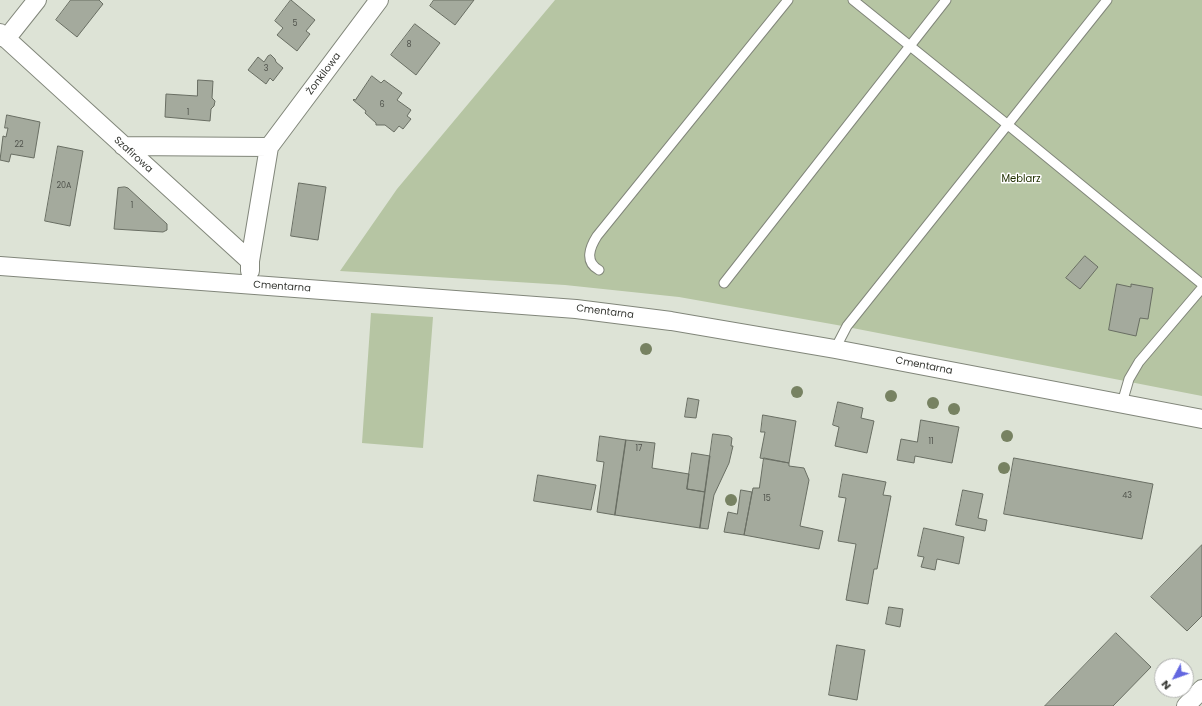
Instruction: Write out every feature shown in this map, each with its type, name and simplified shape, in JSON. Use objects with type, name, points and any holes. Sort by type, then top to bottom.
[{"type":"street","points":[[3,36],[37,0]]},
{"type":"street","name":"Żonkilowa","points":[[250,261],[269,147],[379,0]]},
{"type":"street","name":"Szafirowa","points":[[3,36],[250,261]]},
{"type":"street","points":[[123,146],[269,147]]},
{"type":"street","points":[[250,261],[250,285]]},
{"type":"street","name":"Cmentarna","points":[[0,266],[576,309],[671,321],[835,349],[1202,419]]},
{"type":"street","points":[[1186,706],[1202,689]]},
{"type":"lane","points":[[599,270],[591,264],[590,260],[591,250],[597,236],[788,0]]},
{"type":"lane","points":[[853,0],[1202,284]]},
{"type":"lane","points":[[724,283],[946,0]]},
{"type":"lane","points":[[835,349],[848,326],[1106,0]]},
{"type":"lane","points":[[1122,403],[1129,379],[1139,362],[1202,288]]},
{"type":"green space","name":"Meblarz","points":[[555,0],[1202,0],[1202,396],[837,325],[679,297],[565,285],[340,271],[397,189]]},
{"type":"green space","points":[[371,313],[433,317],[423,448],[362,443]]},
{"type":"building","points":[[71,0],[99,0],[103,4],[77,37],[56,20]]},
{"type":"building","points":[[291,0],[315,20],[306,31],[310,34],[297,51],[277,35],[283,28],[275,21]]},
{"type":"building","points":[[434,0],[474,0],[455,25],[430,6]]},
{"type":"building","points":[[415,24],[440,43],[416,75],[391,55]]},
{"type":"building","points":[[271,55],[283,68],[273,81],[270,78],[266,84],[248,70],[258,57],[264,62],[268,56]]},
{"type":"building","points":[[372,76],[381,83],[384,80],[402,93],[397,100],[411,110],[407,116],[411,119],[403,129],[399,126],[394,132],[385,125],[376,125],[376,123],[365,113],[366,111],[353,100],[355,100]]},
{"type":"building","points":[[198,80],[213,81],[212,98],[215,101],[214,106],[211,109],[210,121],[165,117],[166,94],[197,96]]},
{"type":"building","points":[[7,115],[40,122],[34,158],[11,154],[9,162],[0,160],[3,136],[6,137],[8,128],[5,128]]},
{"type":"building","points":[[58,146],[83,151],[70,226],[45,221]]},
{"type":"building","points":[[299,183],[326,187],[318,240],[291,236]]},
{"type":"building","points":[[118,188],[128,188],[167,224],[167,230],[163,232],[114,229]]},
{"type":"building","points":[[1085,256],[1098,267],[1080,289],[1066,278]]},
{"type":"building","points":[[1117,284],[1131,287],[1131,284],[1153,288],[1148,319],[1140,318],[1136,336],[1109,330]]},
{"type":"building","points":[[688,398],[699,400],[696,418],[685,417]]},
{"type":"building","points":[[838,402],[863,408],[861,418],[874,421],[867,453],[835,446],[839,427],[833,425]]},
{"type":"building","points":[[763,415],[796,421],[789,463],[760,458],[765,432],[761,432]]},
{"type":"building","points":[[921,420],[959,427],[952,463],[915,456],[914,463],[897,460],[901,439],[917,442]]},
{"type":"building","points":[[713,434],[729,436],[732,438],[731,446],[733,446],[729,463],[714,495],[708,529],[700,528]]},
{"type":"building","points":[[600,436],[626,440],[615,515],[597,512],[604,462],[597,461]]},
{"type":"building","points":[[626,440],[655,443],[652,468],[689,474],[687,489],[705,492],[700,528],[615,515]]},
{"type":"building","points":[[692,453],[710,456],[705,492],[687,489]]},
{"type":"building","points":[[764,458],[789,463],[789,466],[804,468],[809,480],[800,526],[823,531],[819,549],[744,535],[753,488],[759,488]]},
{"type":"building","points":[[1014,458],[1153,484],[1142,539],[1004,514]]},
{"type":"building","points":[[843,474],[886,482],[883,495],[891,496],[877,569],[874,569],[868,604],[846,600],[856,544],[838,541],[846,498],[839,497]]},
{"type":"building","points":[[538,475],[596,485],[591,510],[534,501]]},
{"type":"building","points":[[741,490],[752,492],[744,535],[724,532],[728,512],[737,514]]},
{"type":"building","points":[[963,490],[983,494],[978,518],[987,520],[985,531],[956,525]]},
{"type":"building","points":[[924,528],[964,537],[959,564],[937,559],[935,570],[921,567],[924,557],[918,556]]},
{"type":"building","points":[[1202,545],[1202,616],[1187,631],[1151,597]]},
{"type":"building","points":[[889,607],[903,609],[900,627],[886,624]]},
{"type":"building","points":[[1116,633],[1151,667],[1113,706],[1045,706]]},
{"type":"building","points":[[837,645],[865,650],[857,700],[829,695]]}]
